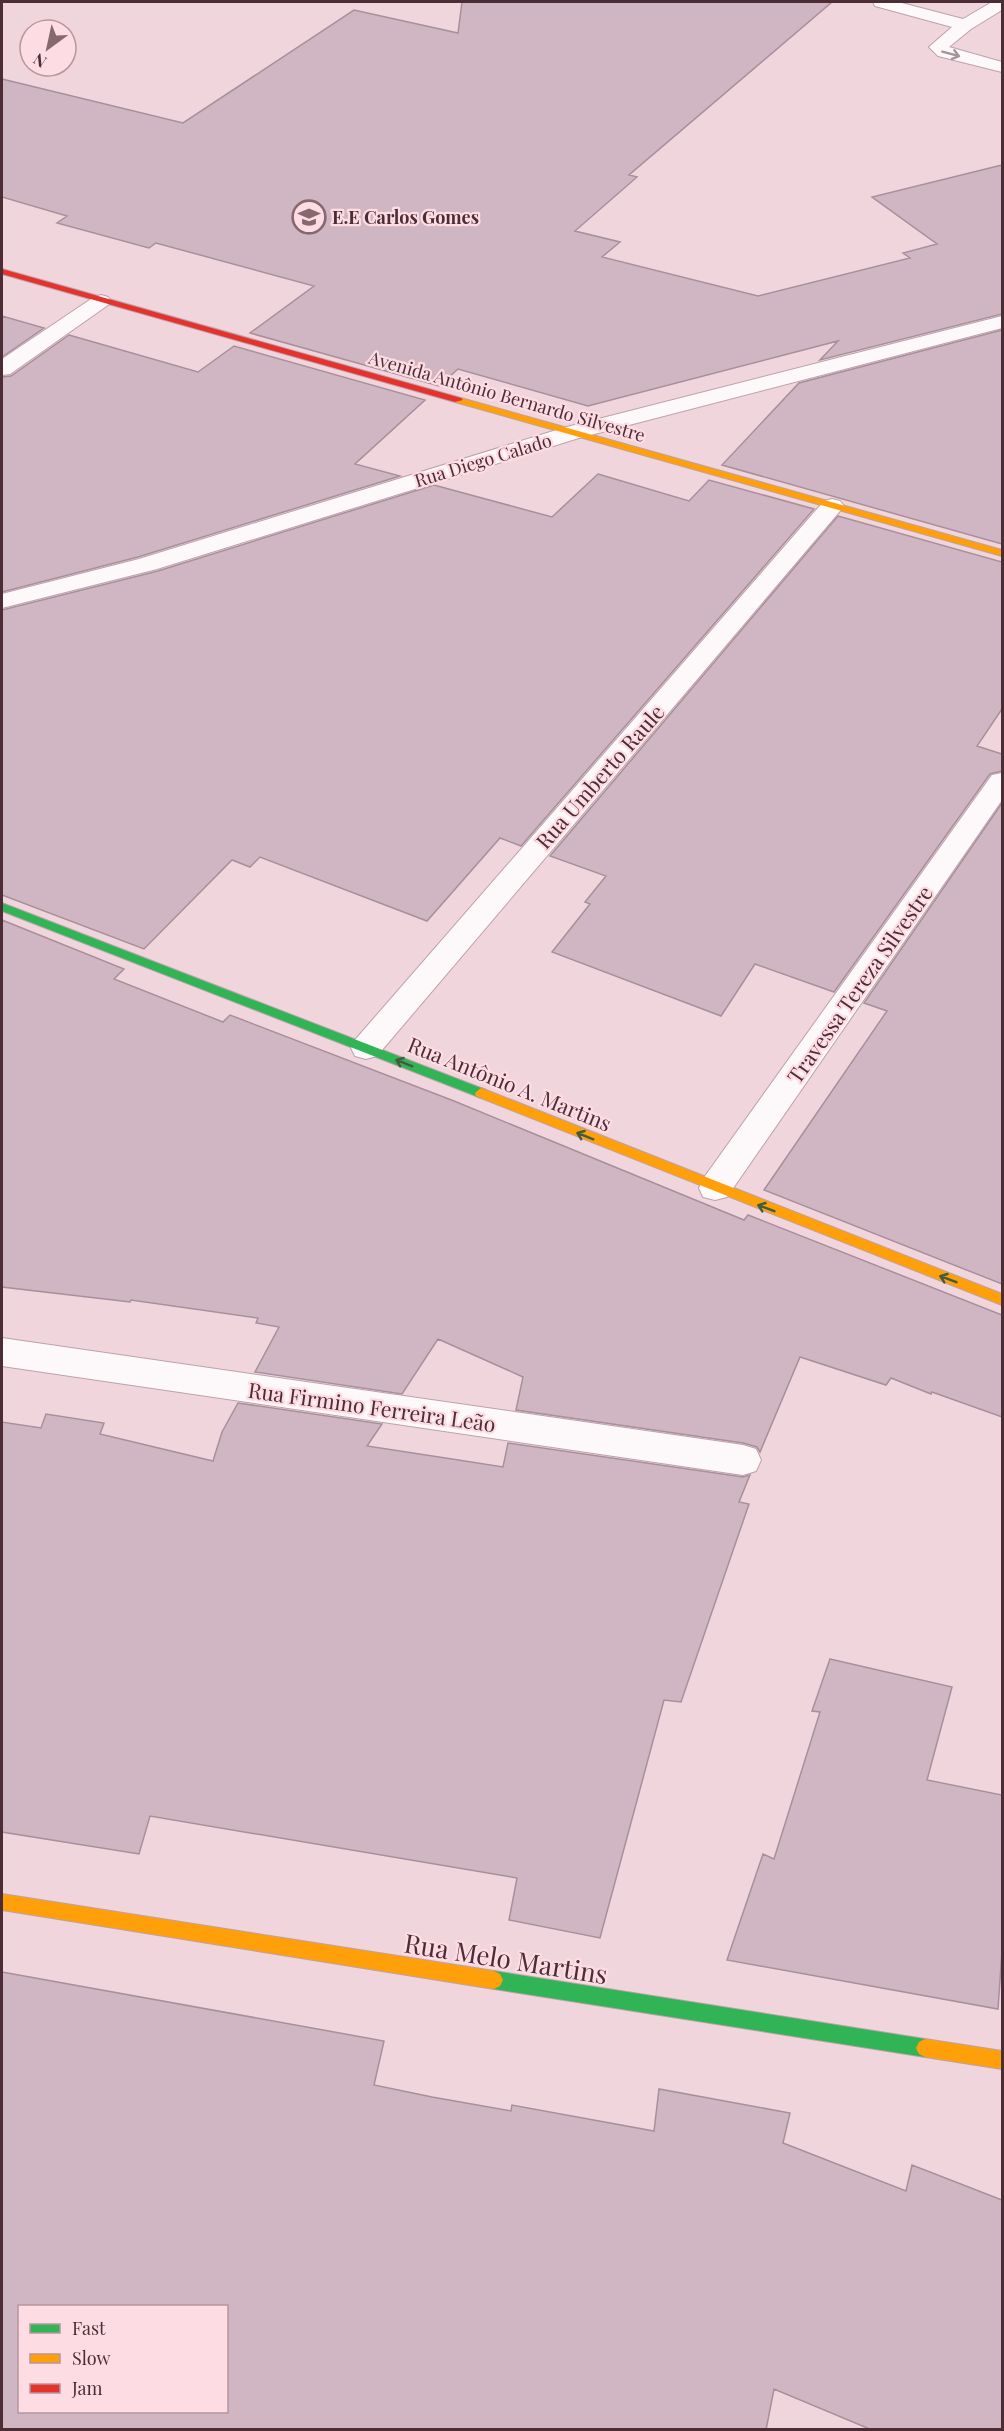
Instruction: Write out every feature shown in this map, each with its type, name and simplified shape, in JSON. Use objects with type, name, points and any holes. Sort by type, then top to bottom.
[{"type":"street","points":[[881,2],[966,25]]},
{"type":"street","points":[[1002,3],[940,44],[939,50],[1002,67]]},
{"type":"street","name":"Avenida Antônio Bernardo Silvestre","points":[[2,272],[1002,553]]},
{"type":"street","points":[[2,369],[101,301]]},
{"type":"street","name":"Rua Diego Calado","points":[[2,601],[148,564],[571,433],[1002,322]]},
{"type":"street","name":"Rua Umberto Raule","points":[[366,1048],[832,506]]},
{"type":"street","name":"Travessa Tereza Silvestre","points":[[716,1188],[1002,781]]},
{"type":"street","name":"Rua Antônio A. Martins","points":[[2,907],[366,1048],[1002,1300]]},
{"type":"street","name":"Rua Firmino Ferreira Leão","points":[[2,1352],[743,1460]]},
{"type":"street","name":"Rua Melo Martins","points":[[2,1902],[1002,2060]]},
{"type":"building","points":[[462,2],[832,2],[629,175],[637,177],[575,231],[620,242],[602,257],[758,296],[910,258],[903,253],[937,244],[872,197],[1002,165],[1002,314],[820,360],[838,341],[588,406],[458,369],[439,386],[250,333],[314,286],[156,243],[149,248],[57,223],[67,216],[2,197],[2,79],[183,123],[354,10],[458,33]]},
{"type":"building","points":[[2,316],[44,328],[2,357]]},
{"type":"building","points":[[1002,330],[1002,544],[722,465],[799,383]]},
{"type":"building","points":[[69,335],[198,372],[234,346],[425,400],[355,464],[400,476],[138,557],[2,592],[2,377],[11,376]]},
{"type":"building","points":[[598,474],[689,501],[709,480],[814,509],[521,846],[500,838],[427,921],[260,857],[250,867],[232,860],[144,949],[2,895],[2,610],[158,571],[434,485],[552,517]]},
{"type":"building","points":[[838,516],[1002,562],[1002,709],[977,746],[1002,754],[1002,771],[990,774],[834,992],[755,964],[721,1016],[552,952],[590,904],[585,902],[606,876],[550,856]]},
{"type":"building","points":[[1002,803],[1002,1284],[764,1190],[887,1011],[864,1003]]},
{"type":"building","points":[[2,920],[124,969],[114,979],[223,1022],[230,1015],[454,1101],[744,1220],[748,1215],[1002,1315],[1002,1417],[932,1392],[931,1394],[891,1378],[886,1385],[800,1357],[760,1452],[757,1447],[743,1443],[516,1410],[523,1377],[438,1339],[402,1394],[255,1372],[279,1327],[256,1323],[258,1318],[131,1300],[130,1302],[2,1287]]},
{"type":"building","points":[[238,1403],[382,1424],[367,1446],[503,1467],[508,1443],[743,1477],[750,1475],[739,1502],[749,1504],[681,1702],[664,1700],[600,1938],[509,1920],[517,1878],[150,1816],[139,1854],[2,1832],[2,1422],[41,1428],[46,1414],[104,1423],[100,1434],[213,1461],[222,1432]]},
{"type":"building","points":[[830,1659],[952,1687],[927,1780],[1002,1795],[1002,1951],[998,2009],[727,1960],[763,1854],[774,1859],[820,1712],[812,1711]]},
{"type":"building","points":[[2,1972],[384,2041],[374,2085],[432,2097],[511,2111],[512,2105],[654,2131],[659,2089],[790,2113],[783,2143],[906,2191],[912,2165],[1002,2200],[1002,2430],[872,2430],[774,2389],[766,2430],[2,2430]]},
{"type":"traffic: fast","points":[[2,907],[481,1093]]},
{"type":"traffic: fast","points":[[494,1980],[925,2048]]},
{"type":"traffic: slow","points":[[458,400],[1002,553]]},
{"type":"traffic: slow","points":[[481,1093],[1002,1300]]},
{"type":"traffic: slow","points":[[2,1902],[494,1980]]},
{"type":"traffic: slow","points":[[925,2048],[1002,2060]]},
{"type":"traffic: jam","points":[[2,272],[458,400]]},
{"type":"place","name":"E.E Carlos Gomes","points":[[309,217]]}]
